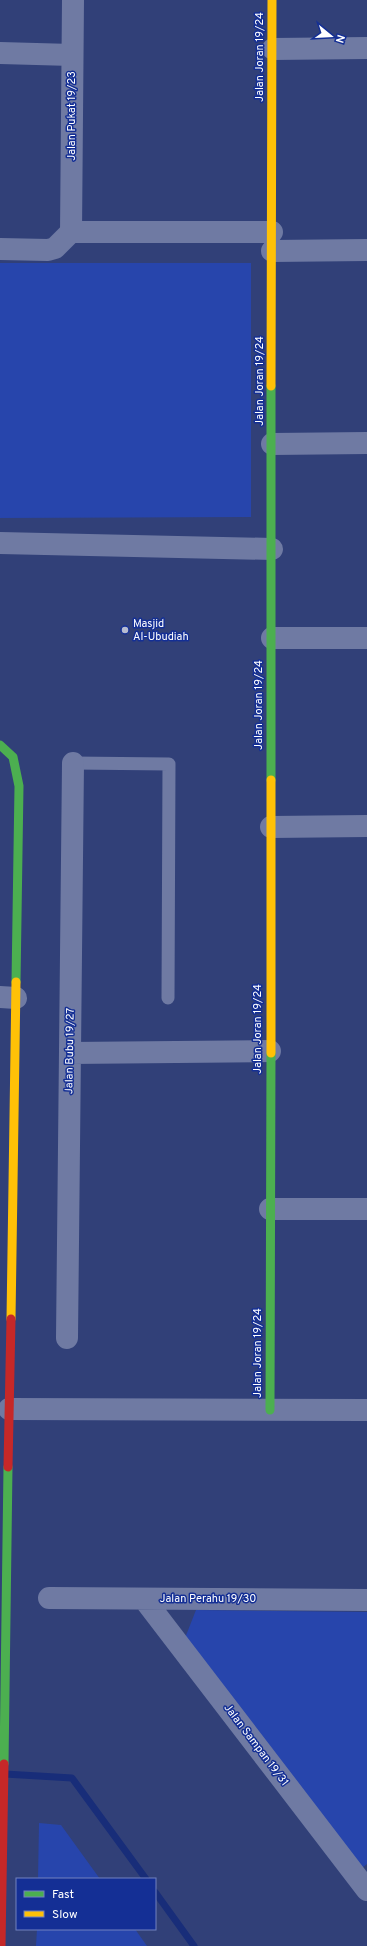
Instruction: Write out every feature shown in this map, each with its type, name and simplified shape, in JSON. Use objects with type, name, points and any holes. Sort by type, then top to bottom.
[{"type":"street","name":"Jalan Pukat 19/23","points":[[71,232],[72,0]]},
{"type":"street","name":"Jalan Joran 19/24","points":[[270,1410],[272,0]]},
{"type":"street","points":[[273,49],[367,48]]},
{"type":"street","points":[[0,53],[72,55]]},
{"type":"street","points":[[0,250],[48,250],[55,248],[71,232],[272,242],[367,250]]},
{"type":"street","points":[[272,444],[367,443]]},
{"type":"street","points":[[0,543],[272,549]]},
{"type":"street","points":[[272,638],[367,638]]},
{"type":"street","points":[[0,745],[13,757],[19,786],[8,997],[6,1302],[9,1409],[4,1498],[4,1732],[1,1946]]},
{"type":"street","name":"Jalan Bubu 19/27","points":[[67,1338],[73,764]]},
{"type":"street","points":[[271,827],[367,826]]},
{"type":"street","points":[[70,1053],[270,1050]]},
{"type":"street","points":[[270,1209],[367,1208]]},
{"type":"street","points":[[9,1409],[367,1410]]},
{"type":"street","name":"Jalan Perahu 19/30","points":[[49,1598],[367,1600]]},
{"type":"street","name":"Jalan Sampan 19/31","points":[[144,1599],[367,1890]]},
{"type":"lane","points":[[73,764],[169,764],[168,998]]},
{"type":"shaded area","points":[[0,263],[251,263],[251,517],[0,518]]},
{"type":"shaded area","points":[[196,1610],[367,1612],[367,1864],[362,1868],[185,1638]]},
{"type":"shaded area","points":[[39,1823],[61,1825],[99,1878],[38,1878]]},
{"type":"shaded area","points":[[37,1930],[136,1930],[147,1946],[36,1946]]},
{"type":"waterway","points":[[5,1774],[72,1778],[145,1878]]},
{"type":"waterway","points":[[156,1893],[194,1946]]},
{"type":"traffic: fast","points":[[271,386],[271,780]]},
{"type":"traffic: fast","points":[[0,745],[13,757],[19,786],[16,982]]},
{"type":"traffic: fast","points":[[270,1410],[271,1053]]},
{"type":"traffic: fast","points":[[4,1764],[8,1467]]},
{"type":"traffic: slow","points":[[271,386],[272,0]]},
{"type":"traffic: slow","points":[[271,780],[271,1053]]},
{"type":"traffic: slow","points":[[11,1319],[16,982]]},
{"type":"traffic: jam","points":[[8,1467],[11,1319]]},
{"type":"traffic: jam","points":[[1,1946],[4,1764]]},
{"type":"place","name":"Masjid Al-Ubudiah","points":[[125,630]]}]
